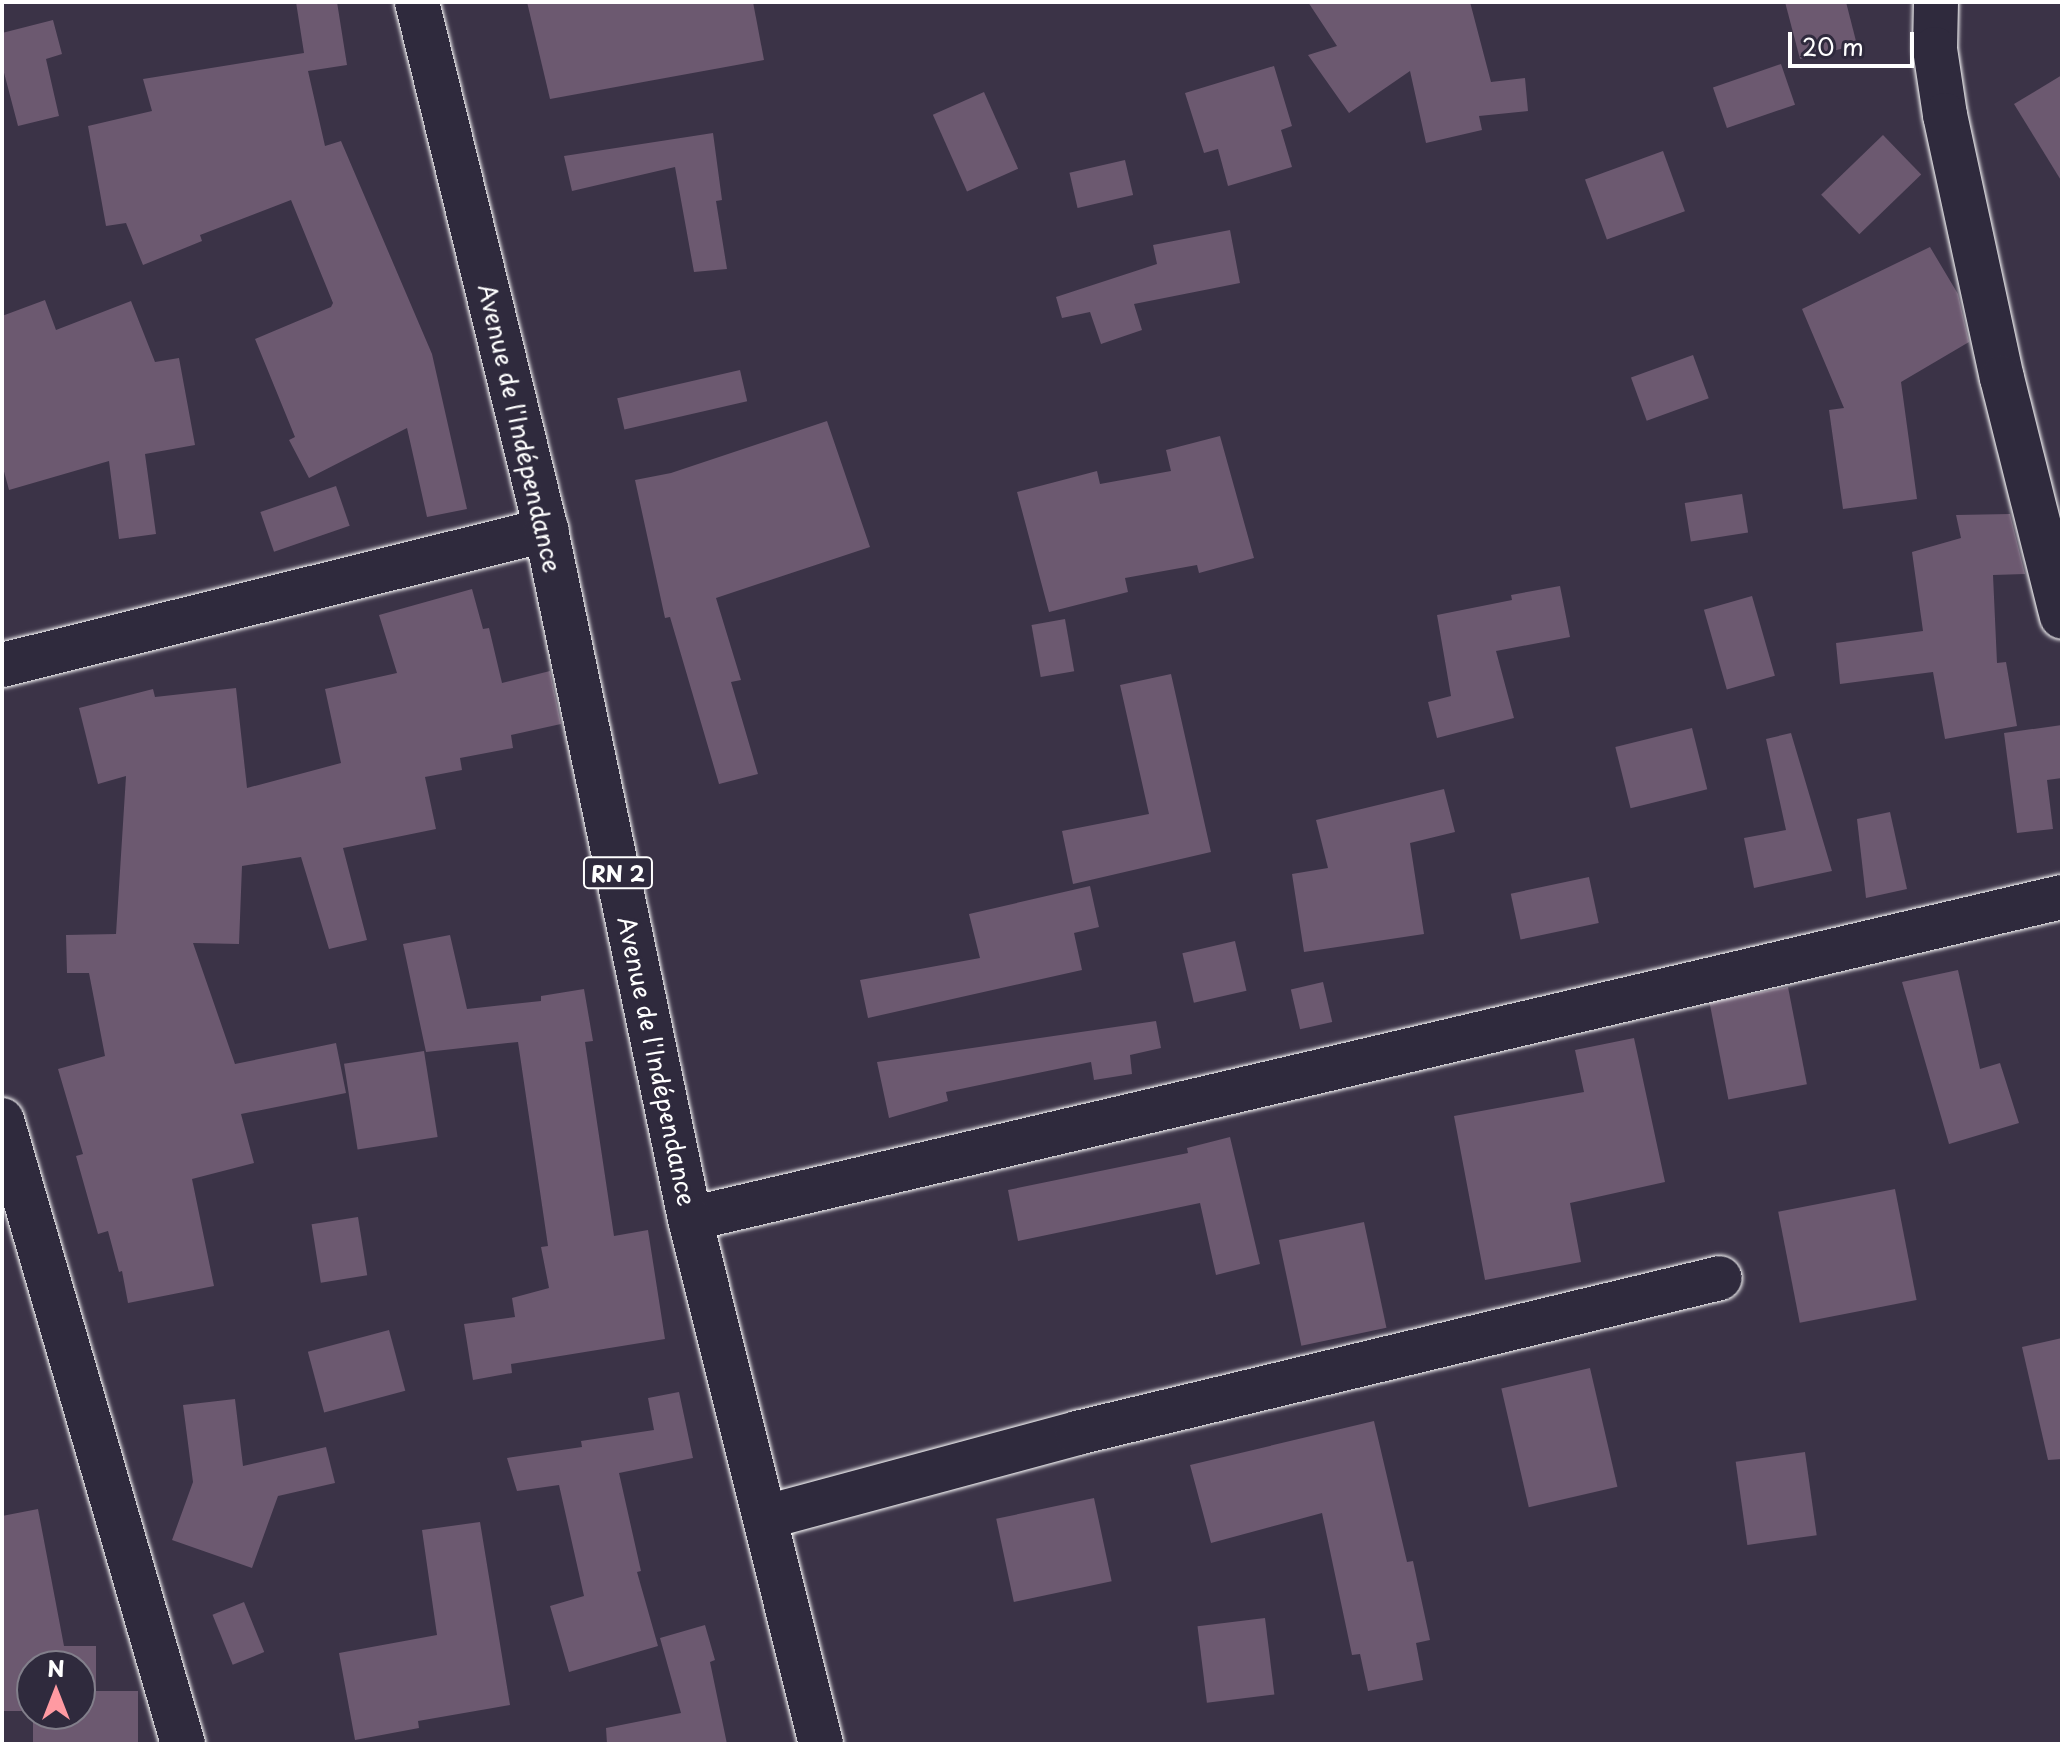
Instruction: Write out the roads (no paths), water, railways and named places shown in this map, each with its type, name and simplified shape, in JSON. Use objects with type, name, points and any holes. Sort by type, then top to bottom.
[{"type":"street","name":"Avenue de l'Indépendance","points":[[417,2],[546,530],[690,1219],[821,1744]]},
{"type":"street","points":[[1936,2],[1935,49],[1945,115],[2002,378],[2062,617]]},
{"type":"street","points":[[2,665],[546,530]]},
{"type":"street","points":[[690,1219],[2062,897]]},
{"type":"street","points":[[2,1120],[183,1744]]},
{"type":"street","points":[[766,1517],[1077,1433],[1720,1278]]}]
